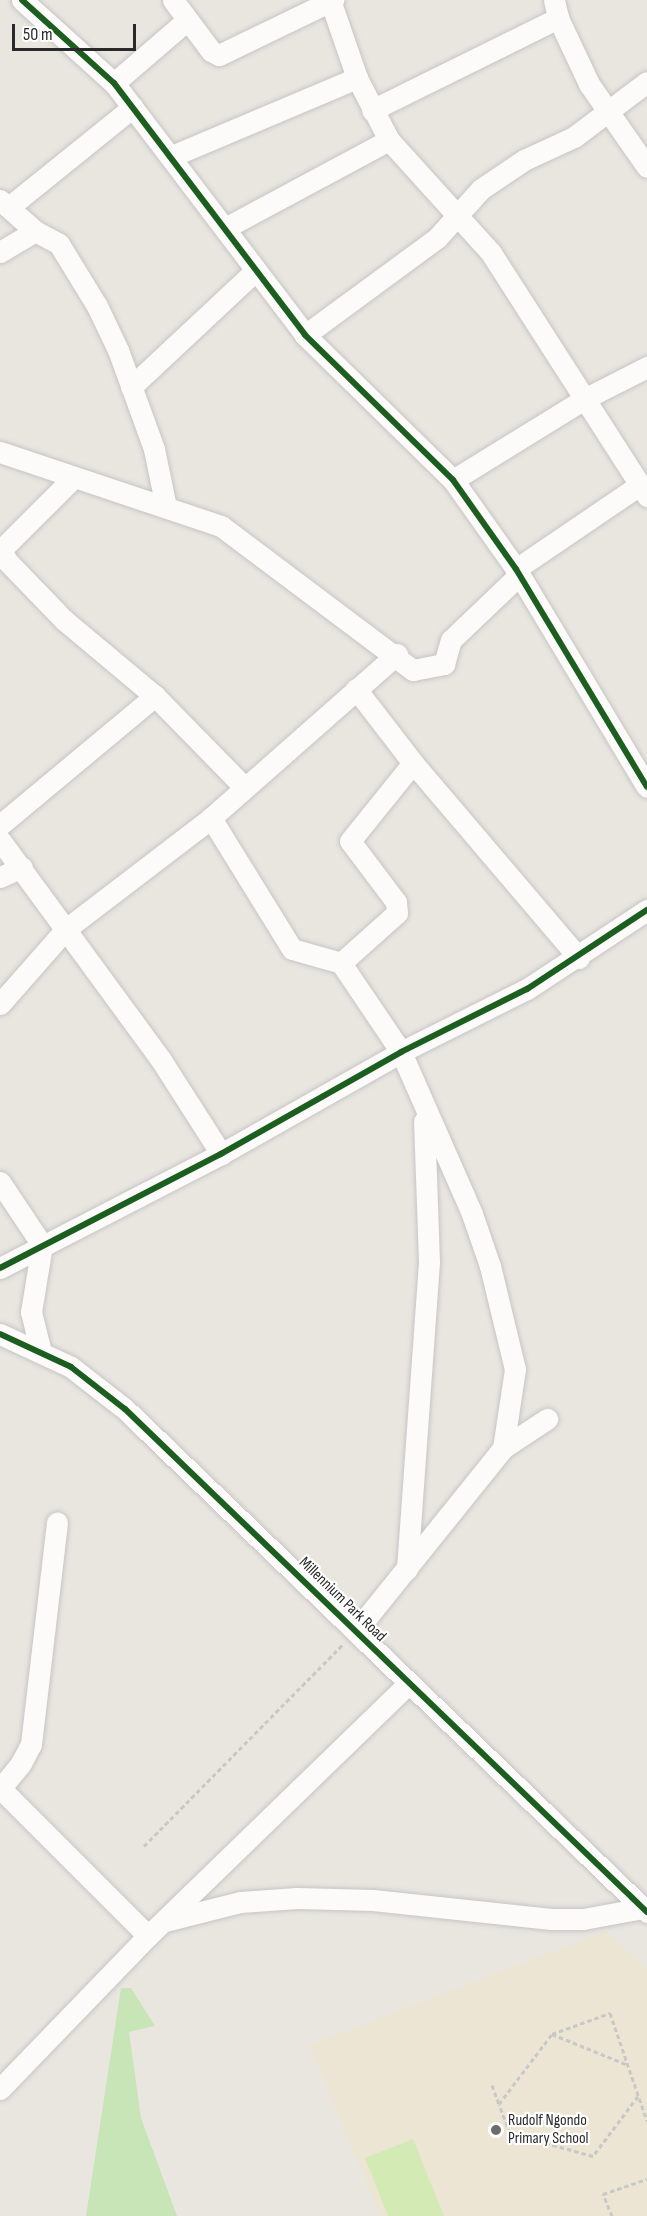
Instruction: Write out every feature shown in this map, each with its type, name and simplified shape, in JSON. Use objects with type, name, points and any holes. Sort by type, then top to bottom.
[{"type":"street","points":[[22,0],[114,83],[172,156],[304,335],[453,480],[518,572],[647,787]]},
{"type":"street","points":[[0,452],[72,478],[166,507],[237,535],[397,654],[413,670],[444,664],[451,640],[518,572],[643,491],[491,253],[389,140],[357,78],[331,0],[219,55],[211,51],[186,21],[173,0]]},
{"type":"street","points":[[372,110],[556,9],[589,84],[647,167]]},
{"type":"street","points":[[114,83],[186,21]]},
{"type":"street","points":[[172,156],[357,78]]},
{"type":"street","points":[[304,335],[403,266],[459,217],[481,189],[524,160],[574,137],[647,82]]},
{"type":"street","points":[[133,107],[5,204],[35,231],[53,239],[64,250],[97,306],[131,387],[160,469],[166,507]]},
{"type":"street","points":[[225,228],[389,140]]},
{"type":"street","points":[[0,252],[35,231]]},
{"type":"street","points":[[131,387],[255,271]]},
{"type":"street","points":[[453,480],[584,399],[647,367]]},
{"type":"street","points":[[72,478],[2,552],[22,578],[64,620],[155,696],[244,787]]},
{"type":"street","points":[[0,1004],[66,929],[211,818],[397,654]]},
{"type":"street","points":[[356,689],[413,763],[579,958]]},
{"type":"street","points":[[0,825],[155,696]]},
{"type":"street","points":[[341,963],[397,913],[396,902],[350,841],[413,763]]},
{"type":"street","points":[[211,818],[292,949],[341,963],[401,1052],[472,1214],[490,1266],[515,1369],[503,1448]]},
{"type":"street","points":[[0,840],[22,867],[161,1060],[221,1154]]},
{"type":"street","points":[[0,878],[22,867]]},
{"type":"street","points":[[0,1268],[221,1154],[401,1052],[527,989],[579,958],[647,910]]},
{"type":"street","points":[[401,1052],[426,1129],[429,1262],[406,1569]]},
{"type":"street","points":[[0,1182],[42,1245],[32,1311],[41,1352]]},
{"type":"street","name":"Millennium Park Road","points":[[0,1334],[71,1367],[114,1399],[645,1910]]},
{"type":"street","points":[[356,1631],[503,1448],[547,1419]]},
{"type":"street","points":[[57,1523],[31,1744],[21,1763],[0,1788],[148,1936]]},
{"type":"street","points":[[3,2081],[148,1936],[410,1683]]},
{"type":"street","points":[[164,1921],[240,1902],[297,1898],[373,1900],[551,1919],[584,1919],[645,1910]]},
{"type":"path","points":[[144,1846],[356,1631]]},
{"type":"path","points":[[499,2104],[552,2034],[610,2013],[647,2121]]},
{"type":"path","points":[[552,2034],[628,2065]]},
{"type":"path","points":[[492,2085],[510,2133],[593,2156],[638,2096]]},
{"type":"path","points":[[612,2216],[603,2194],[647,2179]]},
{"type":"shaded area","name":"Rudolf Ngondo Primary School","points":[[606,1931],[647,1969],[647,2216],[380,2216],[309,2045]]},
{"type":"green space","points":[[121,1988],[131,1988],[155,2026],[129,2032],[141,2118],[177,2216],[86,2216]]},
{"type":"green space","points":[[413,2139],[444,2216],[388,2216],[365,2158]]},
{"type":"cycle path","points":[[22,0],[114,83],[305,335],[453,480],[516,569],[647,787]]},
{"type":"cycle path","points":[[0,1268],[221,1154],[401,1052],[527,989],[647,910]]},
{"type":"cycle path","points":[[0,1334],[71,1367],[125,1409],[647,1912]]},
{"type":"place","name":"Rudolf Ngondo Primary School","points":[[496,2130]]}]
